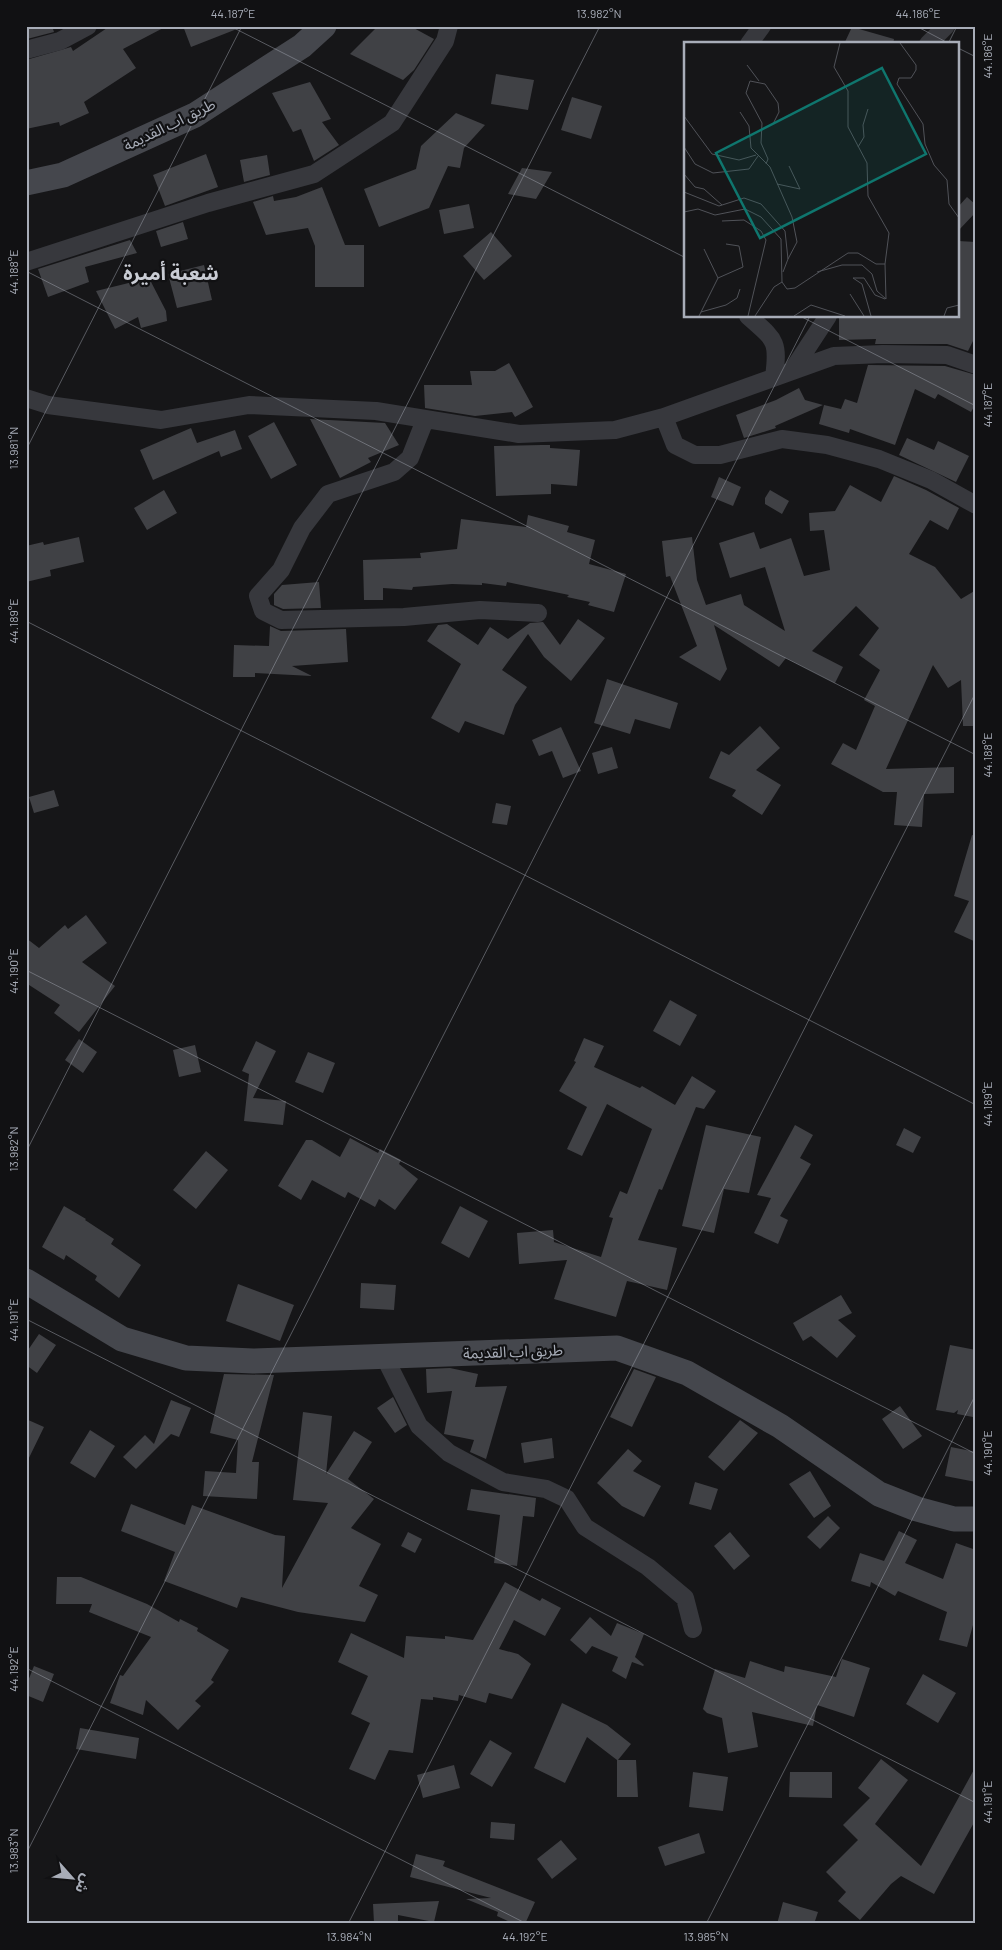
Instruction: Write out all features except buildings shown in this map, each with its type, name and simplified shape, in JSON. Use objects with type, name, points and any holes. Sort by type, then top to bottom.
[{"type":"street","points":[[26,50],[60,41],[88,26]]},
{"type":"street","name":"طريق اب القديمة","points":[[26,183],[63,175],[195,115],[302,46],[324,26]]},
{"type":"street","points":[[26,262],[208,203],[314,174],[392,122],[445,41],[450,26]]},
{"type":"street","points":[[750,42],[762,26]]},
{"type":"street","points":[[930,42],[946,26]]},
{"type":"street","points":[[750,318],[772,337],[777,353],[774,377]]},
{"type":"street","points":[[792,371],[827,318]]},
{"type":"street","points":[[26,398],[48,405],[161,420],[249,405],[376,411],[519,434],[615,430],[664,418],[834,356],[883,354],[948,355],[976,365]]},
{"type":"street","points":[[664,418],[675,445],[695,455],[720,455],[782,439],[827,445],[879,459],[930,480],[976,505]]},
{"type":"street","points":[[425,420],[410,458],[394,472],[328,494],[302,528],[280,570],[258,596],[263,611],[282,620],[404,617],[480,610],[538,614]]},
{"type":"street","name":"طريق اب القديمة","points":[[26,1281],[122,1339],[186,1358],[253,1361],[617,1348],[687,1373],[780,1426],[879,1494],[917,1509],[954,1519],[976,1519]]},
{"type":"street","points":[[384,1356],[420,1426],[450,1453],[503,1482],[546,1490],[567,1500],[585,1526],[648,1567],[685,1598],[693,1629]]},
{"type":"district","name":"شعبة أميرة","points":[[171,272]]}]
